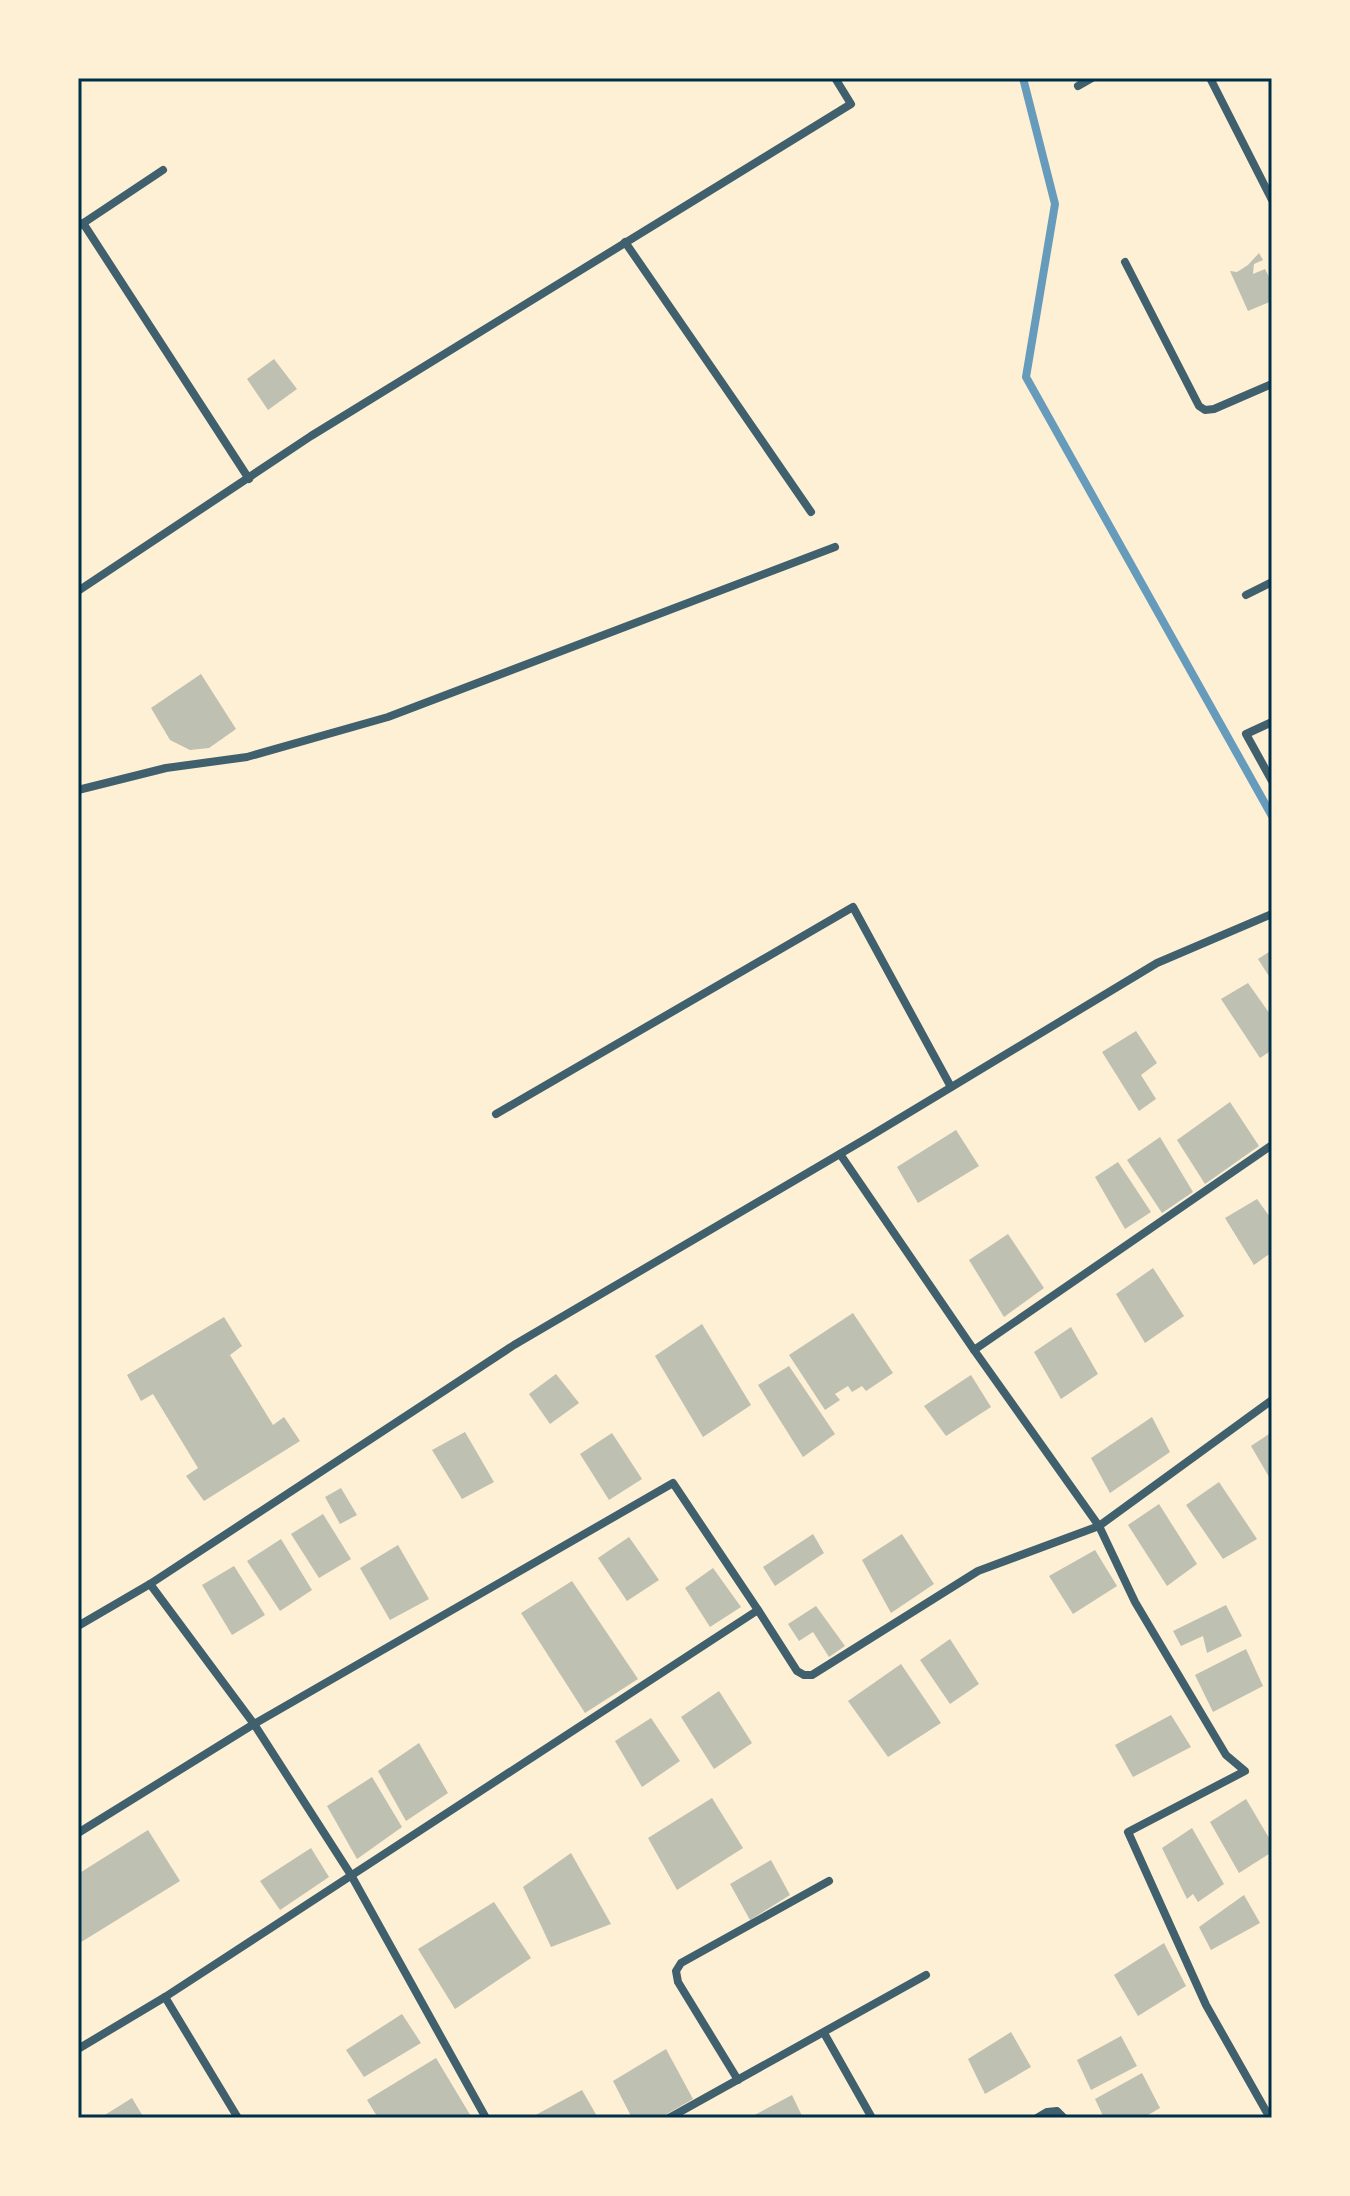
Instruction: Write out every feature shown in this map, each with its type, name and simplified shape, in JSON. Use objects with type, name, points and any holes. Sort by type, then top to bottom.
[{"type":"street","points":[[78,591],[324,427],[851,104],[835,78]]},
{"type":"street","points":[[1078,86],[1092,78]]},
{"type":"street","points":[[1210,78],[1272,199]]},
{"type":"street","points":[[163,170],[80,224],[249,479]]},
{"type":"street","points":[[625,242],[811,512]]},
{"type":"street","points":[[1125,262],[1199,406],[1205,410],[1214,409],[1272,384]]},
{"type":"street","points":[[78,790],[166,768],[247,757],[388,717],[835,547]]},
{"type":"street","points":[[1246,595],[1272,582]]},
{"type":"street","points":[[1272,722],[1246,734],[1272,781]]},
{"type":"street","points":[[496,1114],[853,907],[951,1087]]},
{"type":"street","points":[[78,1626],[150,1584],[514,1345],[1157,963],[1272,914]]},
{"type":"street","points":[[974,1350],[1272,1145]]},
{"type":"street","points":[[840,1154],[1099,1526],[1135,1602],[1226,1755],[1245,1771],[1128,1832],[1206,2005],[1270,2118]]},
{"type":"street","points":[[78,1833],[254,1724],[673,1483],[797,1671],[812,1675],[978,1571],[1099,1526],[1272,1400]]},
{"type":"street","points":[[150,1584],[254,1724],[351,1875],[486,2118]]},
{"type":"street","points":[[78,2049],[165,1997],[758,1610]]},
{"type":"street","points":[[738,2080],[678,1982],[676,1971],[681,1963],[829,1881]]},
{"type":"street","points":[[669,2118],[926,1975]]},
{"type":"street","points":[[165,1997],[238,2118]]},
{"type":"street","points":[[824,2033],[872,2118]]},
{"type":"street","points":[[1037,2118],[1057,2111],[1064,2118]]},
{"type":"building","points":[[1259,253],[1263,260],[1254,264],[1253,274],[1265,269],[1272,283],[1272,301],[1248,311],[1230,271],[1237,272]]},
{"type":"building","points":[[274,359],[297,389],[268,410],[247,379]]},
{"type":"building","points":[[201,674],[236,729],[209,748],[190,750],[170,740],[151,708]]},
{"type":"building","points":[[1272,950],[1272,981],[1258,959]]},
{"type":"building","points":[[1248,983],[1272,1017],[1272,1050],[1260,1058],[1221,999]]},
{"type":"building","points":[[1136,1031],[1157,1063],[1141,1075],[1156,1099],[1139,1111],[1102,1052]]},
{"type":"building","points":[[1230,1102],[1259,1146],[1205,1184],[1177,1140]]},
{"type":"building","points":[[956,1130],[979,1166],[918,1203],[897,1167]]},
{"type":"building","points":[[1160,1137],[1193,1192],[1162,1213],[1127,1160]]},
{"type":"building","points":[[1118,1162],[1151,1212],[1125,1229],[1095,1177]]},
{"type":"building","points":[[1257,1199],[1272,1220],[1272,1252],[1254,1265],[1225,1218]]},
{"type":"building","points":[[1008,1234],[1044,1288],[1004,1317],[969,1260]]},
{"type":"building","points":[[1153,1268],[1184,1316],[1145,1343],[1116,1294]]},
{"type":"building","points":[[853,1313],[893,1373],[866,1391],[862,1386],[852,1392],[848,1386],[835,1394],[840,1400],[825,1410],[789,1355]]},
{"type":"building","points":[[224,1317],[242,1346],[230,1355],[273,1425],[284,1417],[300,1441],[204,1501],[186,1476],[198,1468],[153,1394],[141,1401],[127,1375]]},
{"type":"building","points":[[702,1324],[751,1405],[703,1437],[655,1356]]},
{"type":"building","points":[[1071,1327],[1098,1374],[1061,1399],[1034,1352]]},
{"type":"building","points":[[789,1366],[835,1434],[803,1457],[758,1385]]},
{"type":"building","points":[[556,1374],[579,1403],[550,1424],[529,1394]]},
{"type":"building","points":[[971,1375],[991,1407],[946,1436],[924,1406]]},
{"type":"building","points":[[1152,1417],[1170,1452],[1110,1493],[1091,1458]]},
{"type":"building","points":[[465,1432],[494,1482],[462,1499],[432,1450]]},
{"type":"building","points":[[1272,1432],[1272,1482],[1251,1446]]},
{"type":"building","points":[[612,1433],[642,1479],[609,1500],[580,1454]]},
{"type":"building","points":[[1219,1482],[1257,1539],[1223,1559],[1186,1505]]},
{"type":"building","points":[[341,1488],[357,1515],[340,1524],[325,1497]]},
{"type":"building","points":[[1159,1504],[1197,1564],[1167,1586],[1128,1525]]},
{"type":"building","points":[[323,1514],[351,1559],[319,1578],[291,1534]]},
{"type":"building","points":[[813,1534],[824,1553],[775,1586],[763,1567]]},
{"type":"building","points":[[902,1534],[934,1584],[891,1613],[862,1560]]},
{"type":"building","points":[[629,1537],[659,1580],[627,1601],[598,1558]]},
{"type":"building","points":[[281,1539],[312,1590],[280,1611],[247,1561]]},
{"type":"building","points":[[398,1545],[429,1599],[390,1620],[360,1568]]},
{"type":"building","points":[[1095,1550],[1117,1586],[1073,1614],[1049,1576]]},
{"type":"building","points":[[234,1566],[265,1615],[232,1635],[202,1585]]},
{"type":"building","points":[[713,1568],[741,1607],[710,1627],[685,1588]]},
{"type":"building","points":[[572,1581],[638,1679],[585,1713],[521,1613]]},
{"type":"building","points":[[1226,1605],[1242,1636],[1207,1653],[1203,1636],[1181,1646],[1173,1631]]},
{"type":"building","points":[[816,1606],[845,1646],[829,1657],[813,1632],[799,1641],[788,1624]]},
{"type":"building","points":[[950,1639],[979,1684],[950,1704],[920,1660]]},
{"type":"building","points":[[1246,1649],[1263,1686],[1213,1712],[1195,1675]]},
{"type":"building","points":[[901,1664],[941,1723],[888,1757],[848,1701]]},
{"type":"building","points":[[719,1691],[752,1743],[714,1769],[681,1717]]},
{"type":"building","points":[[1171,1715],[1191,1747],[1133,1777],[1115,1745]]},
{"type":"building","points":[[651,1718],[680,1761],[642,1787],[615,1741]]},
{"type":"building","points":[[419,1743],[448,1793],[406,1821],[378,1771]]},
{"type":"building","points":[[372,1777],[402,1827],[357,1859],[327,1806]]},
{"type":"building","points":[[712,1798],[743,1848],[677,1890],[648,1838]]},
{"type":"building","points":[[1246,1799],[1272,1843],[1272,1852],[1239,1873],[1210,1822]]},
{"type":"building","points":[[1192,1828],[1224,1884],[1198,1902],[1193,1894],[1187,1899],[1162,1848]]},
{"type":"building","points":[[148,1830],[180,1881],[78,1944],[78,1874]]},
{"type":"building","points":[[311,1848],[329,1877],[280,1910],[260,1881]]},
{"type":"building","points":[[571,1853],[611,1924],[551,1947],[523,1887]]},
{"type":"building","points":[[771,1860],[790,1895],[750,1920],[730,1884]]},
{"type":"building","points":[[1244,1895],[1260,1923],[1211,1950],[1199,1927]]},
{"type":"building","points":[[494,1902],[531,1958],[455,2009],[418,1949]]},
{"type":"building","points":[[1164,1943],[1186,1986],[1138,2016],[1114,1975]]},
{"type":"building","points":[[402,2014],[421,2043],[364,2077],[346,2050]]},
{"type":"building","points":[[1011,2032],[1031,2067],[985,2094],[968,2059]]},
{"type":"building","points":[[1121,2036],[1137,2066],[1091,2090],[1077,2060]]},
{"type":"building","points":[[666,2049],[693,2099],[660,2118],[632,2118],[613,2081]]},
{"type":"building","points":[[436,2058],[472,2118],[378,2118],[367,2100]]},
{"type":"building","points":[[1142,2073],[1160,2108],[1143,2118],[1104,2118],[1095,2099]]},
{"type":"building","points":[[582,2090],[598,2118],[530,2118]]},
{"type":"building","points":[[792,2095],[803,2118],[749,2118]]},
{"type":"building","points":[[132,2098],[144,2118],[100,2118]]},
{"type":"waterway","points":[[1023,78],[1055,204],[1026,377],[1272,816]]}]
